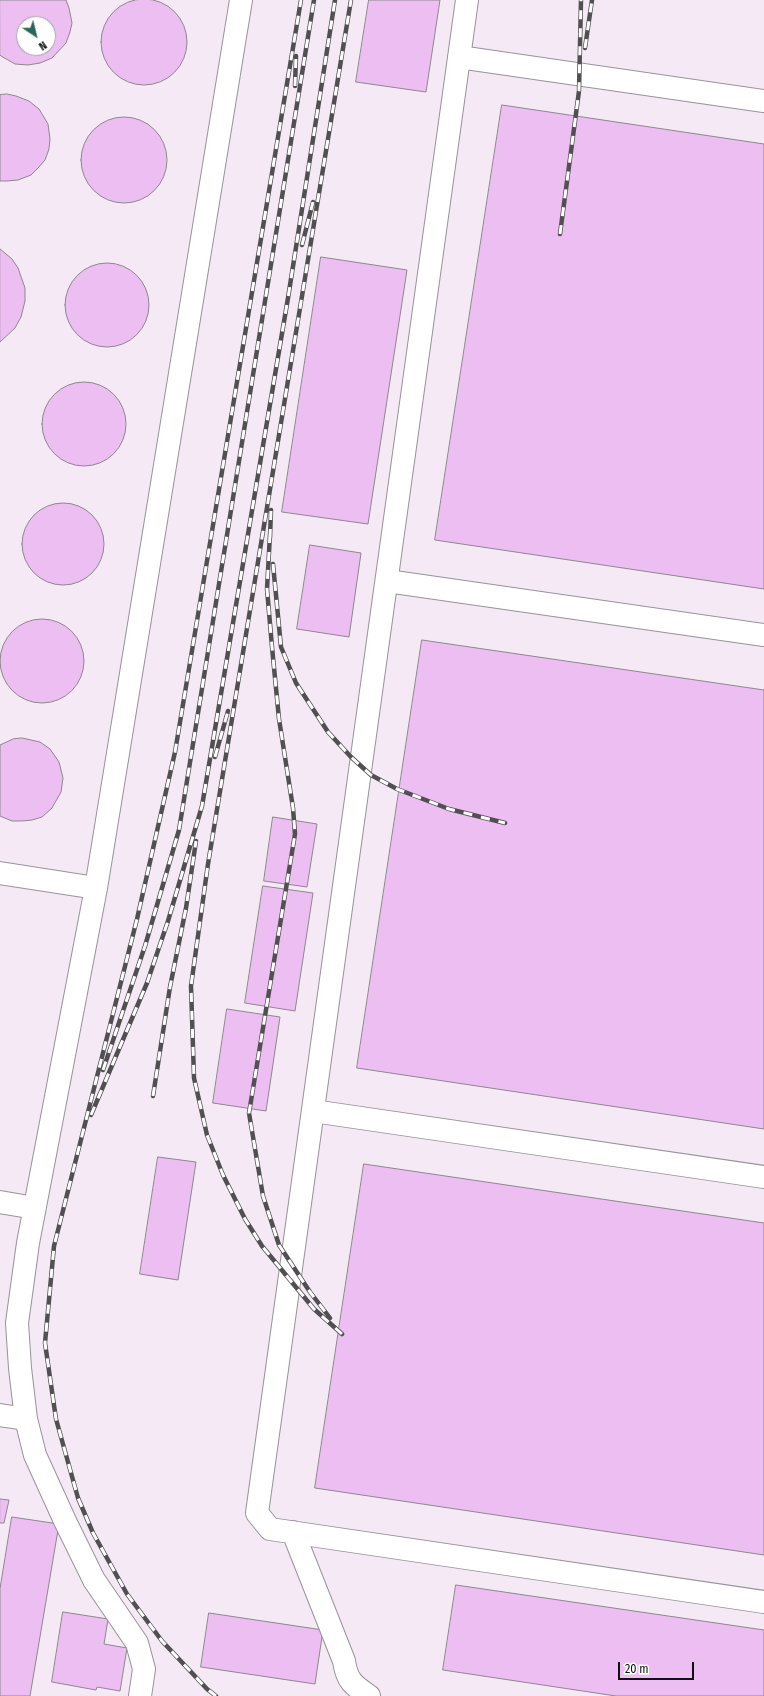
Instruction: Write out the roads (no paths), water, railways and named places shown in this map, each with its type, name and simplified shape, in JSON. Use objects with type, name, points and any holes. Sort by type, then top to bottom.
[{"type":"lane","points":[[140,1696],[144,1669],[137,1643],[94,1580],[35,1455],[26,1419],[20,1368],[17,1323],[28,1243],[96,888],[241,0]]},
{"type":"lane","points":[[467,0],[257,1514],[270,1529],[764,1602]]},
{"type":"lane","points":[[460,57],[764,101]]},
{"type":"lane","points":[[386,581],[764,635]]},
{"type":"lane","points":[[0,873],[96,888]]},
{"type":"lane","points":[[313,1111],[764,1177]]},
{"type":"lane","points":[[0,1202],[23,1206]]},
{"type":"lane","points":[[0,1415],[26,1419]]},
{"type":"lane","points":[[293,1532],[344,1661],[346,1676],[355,1686],[369,1696]]},
{"type":"railway","points":[[216,1696],[207,1689],[162,1641],[127,1594],[93,1533],[78,1498],[56,1419],[45,1343],[54,1246],[137,919],[175,752],[301,0]]},
{"type":"railway","points":[[103,1070],[145,946],[179,830],[314,0]]},
{"type":"railway","points":[[91,1115],[147,983],[168,921],[202,806],[288,298],[335,0]]},
{"type":"railway","points":[[342,1334],[314,1309],[262,1246],[245,1219],[223,1175],[207,1135],[194,1078],[191,986],[208,864],[351,0]]},
{"type":"railway","points":[[560,234],[579,91],[581,0]]},
{"type":"railway","points":[[585,48],[592,0]]},
{"type":"railway","points":[[295,86],[296,56]]},
{"type":"railway","points":[[302,245],[313,202]]},
{"type":"railway","points":[[270,538],[271,510]]},
{"type":"railway","points":[[270,534],[267,589],[279,719],[293,808],[295,834],[249,1113],[263,1196],[279,1245],[310,1292],[330,1318]]},
{"type":"railway","points":[[273,564],[281,647],[296,683],[328,732],[351,757],[371,775],[397,789],[449,809],[505,823]]},
{"type":"railway","points":[[215,757],[228,711]]},
{"type":"railway","points":[[153,1096],[170,987],[186,908],[196,841]]}]
